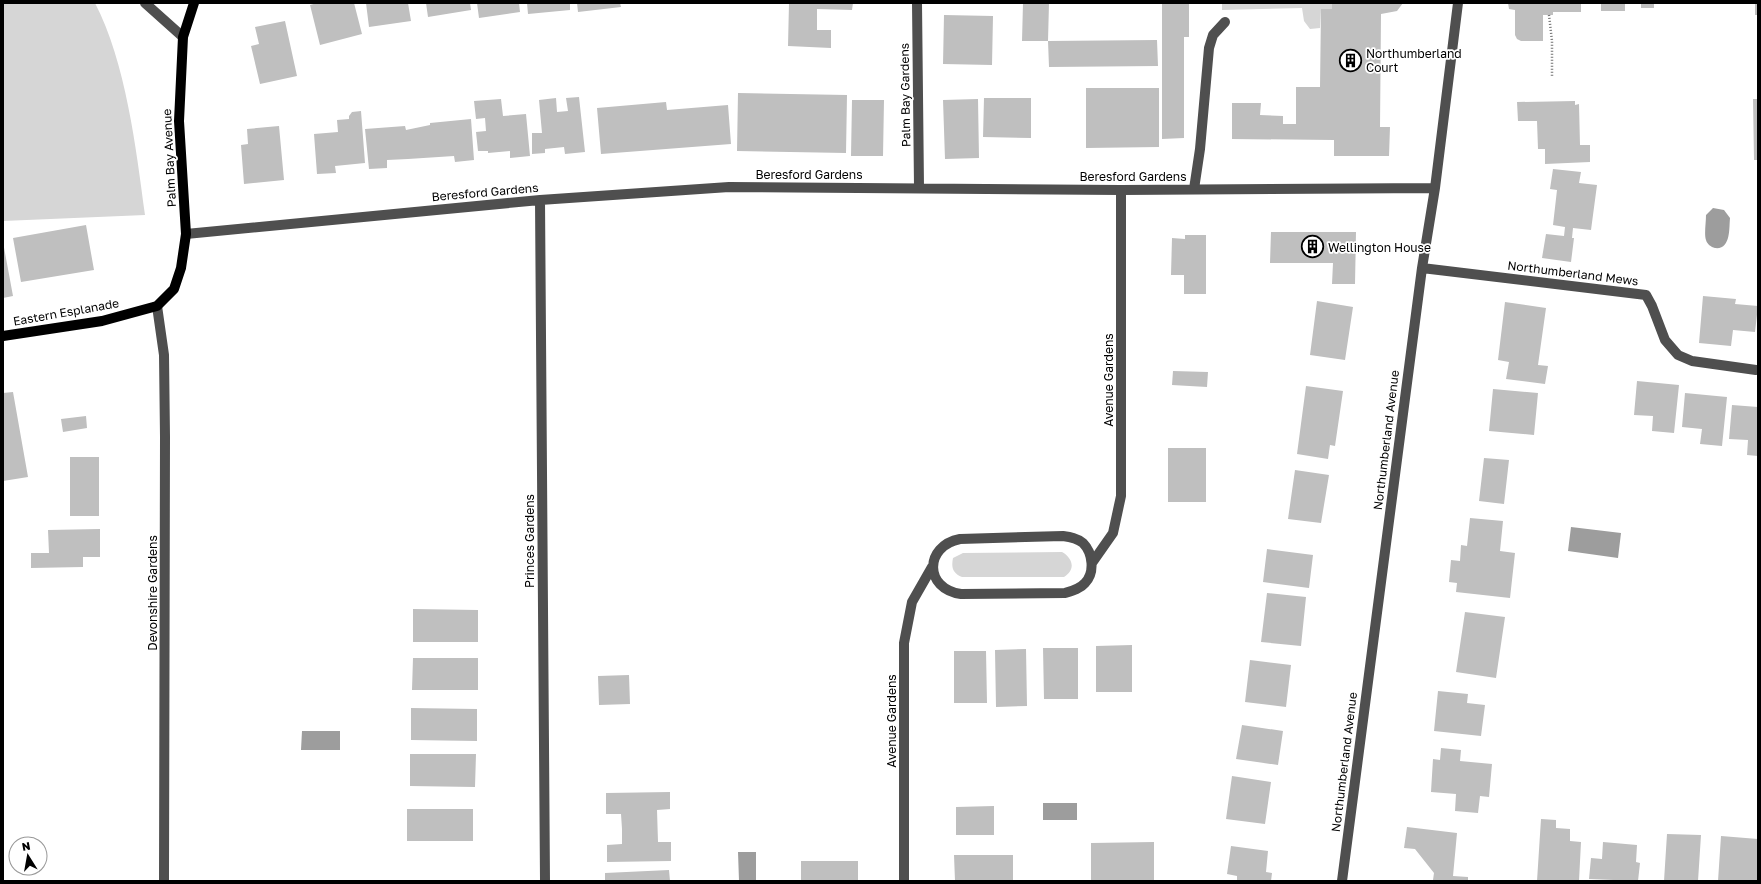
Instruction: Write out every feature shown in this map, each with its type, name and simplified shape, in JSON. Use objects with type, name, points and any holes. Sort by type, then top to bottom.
[{"type":"main road","name":"Palm Bay Avenue","points":[[157,306],[174,289],[181,268],[186,234],[178,121],[183,37],[194,3]]},
{"type":"main road","name":"Eastern Esplanade","points":[[3,336],[102,321],[157,306]]},
{"type":"street","points":[[145,3],[183,37]]},
{"type":"street","name":"Palm Bay Gardens","points":[[917,3],[919,187]]},
{"type":"street","name":"Northumberland Avenue","points":[[1342,881],[1422,268],[1435,188],[1458,3]]},
{"type":"street","points":[[1194,189],[1200,148],[1209,48],[1213,35],[1225,22]]},
{"type":"street","name":"Beresford Gardens","points":[[186,234],[540,200],[729,187],[919,187],[1121,190],[1435,188]]},
{"type":"street","name":"Avenue Gardens","points":[[932,567],[935,578],[941,586],[950,593],[1065,593],[1076,590],[1085,584],[1090,574],[1092,563],[1113,533],[1121,496],[1121,190]]},
{"type":"street","name":"Princes Gardens","points":[[540,200],[545,881]]},
{"type":"street","name":"Northumberland Mews","points":[[1422,268],[1646,295],[1652,306],[1665,340],[1678,355],[1692,361],[1756,370]]},
{"type":"street","name":"Devonshire Gardens","points":[[157,306],[164,355],[164,881]]},
{"type":"street","name":"Avenue Gardens","points":[[904,881],[904,643],[912,602],[932,567],[935,556],[941,547],[950,541],[960,539],[1062,536],[1073,538],[1083,543],[1089,552],[1092,563]]},
{"type":"path","points":[[1549,15],[1552,41],[1552,77]]},
{"type":"shaded area","points":[[3,3],[95,3],[115,52],[122,79],[138,162],[145,215],[3,221]]},
{"type":"shaded area","points":[[1222,3],[1332,3],[1332,9],[1321,10],[1320,28],[1310,29],[1304,21],[1302,8],[1222,10]]},
{"type":"shaded area","points":[[1713,208],[1724,210],[1730,218],[1727,242],[1720,248],[1711,246],[1707,243],[1705,238],[1706,215]]},
{"type":"shaded area","points":[[1571,527],[1621,533],[1618,558],[1568,551]]},
{"type":"shaded area","points":[[1062,552],[1069,557],[1072,564],[1072,568],[1064,577],[962,577],[955,572],[952,565],[953,558],[963,553]]},
{"type":"shaded area","points":[[302,731],[340,731],[340,750],[301,750]]},
{"type":"shaded area","points":[[1043,803],[1077,803],[1077,820],[1043,820]]},
{"type":"shaded area","points":[[738,852],[756,852],[756,881],[739,881]]},
{"type":"building","points":[[317,3],[354,3],[362,34],[320,45],[310,5]]},
{"type":"building","points":[[366,3],[408,3],[411,21],[369,27]]},
{"type":"building","points":[[426,3],[470,3],[471,10],[428,17]]},
{"type":"building","points":[[477,3],[519,3],[520,12],[479,18]]},
{"type":"building","points":[[527,3],[570,3],[570,10],[528,14]]},
{"type":"building","points":[[577,3],[620,3],[621,7],[578,12]]},
{"type":"building","points":[[789,3],[853,3],[852,10],[817,9],[817,30],[831,30],[831,48],[788,46]]},
{"type":"building","points":[[1023,3],[1049,3],[1048,41],[1022,41]]},
{"type":"building","points":[[1162,3],[1189,3],[1189,37],[1184,37],[1184,138],[1162,139]]},
{"type":"building","name":"Northumberland Court","points":[[1332,3],[1403,3],[1397,11],[1381,14],[1380,127],[1390,127],[1389,156],[1334,156],[1334,140],[1232,139],[1232,103],[1261,103],[1260,115],[1283,116],[1283,124],[1296,124],[1296,87],[1320,87],[1321,9],[1332,9]]},
{"type":"building","points":[[1508,3],[1581,3],[1581,12],[1553,12],[1553,15],[1543,15],[1543,41],[1521,41],[1517,39],[1515,35],[1515,10],[1509,9]]},
{"type":"building","points":[[1601,3],[1625,3],[1625,11],[1601,11]]},
{"type":"building","points":[[1641,3],[1654,3],[1654,8],[1641,8]]},
{"type":"building","points":[[1755,3],[1758,3],[1758,15],[1755,15]]},
{"type":"building","points":[[944,15],[993,16],[992,65],[943,64]]},
{"type":"building","points":[[285,21],[297,76],[260,84],[251,46],[259,44],[255,27]]},
{"type":"building","points":[[1157,40],[1158,66],[1049,67],[1048,41]]},
{"type":"building","points":[[1086,88],[1159,88],[1159,147],[1086,148]]},
{"type":"building","points":[[738,93],[847,95],[846,153],[737,151]]},
{"type":"building","points":[[579,97],[585,152],[565,154],[564,147],[545,149],[545,153],[532,154],[532,133],[542,133],[539,100],[556,98],[557,112],[568,111],[566,98]]},
{"type":"building","points":[[984,98],[1031,98],[1031,138],[983,137]]},
{"type":"building","points":[[501,99],[503,116],[526,114],[530,156],[510,158],[510,151],[488,153],[488,151],[478,151],[476,132],[486,131],[485,118],[476,119],[474,101]]},
{"type":"building","points":[[978,99],[979,158],[945,159],[943,100]]},
{"type":"building","points":[[1753,99],[1758,99],[1758,160],[1754,160]]},
{"type":"building","points":[[852,100],[884,100],[883,156],[851,156]]},
{"type":"building","points":[[1575,101],[1575,105],[1579,104],[1580,145],[1590,145],[1590,162],[1545,164],[1545,149],[1538,149],[1537,121],[1518,121],[1517,102]]},
{"type":"building","points":[[666,102],[667,110],[728,105],[731,144],[601,154],[597,108]]},
{"type":"building","points":[[361,111],[365,163],[335,166],[336,173],[317,174],[314,134],[338,132],[337,120],[349,119],[352,112]]},
{"type":"building","points":[[471,119],[474,160],[455,162],[454,156],[387,160],[387,168],[369,169],[365,129],[405,126],[406,130],[430,125],[430,123]]},
{"type":"building","points":[[279,126],[284,180],[244,184],[241,145],[248,144],[247,129]]},
{"type":"building","points":[[1553,169],[1581,172],[1579,183],[1597,185],[1591,230],[1573,228],[1572,238],[1574,238],[1571,262],[1542,258],[1546,234],[1564,236],[1565,227],[1553,225],[1557,190],[1550,189]]},
{"type":"building","points":[[86,225],[94,270],[21,282],[13,238]]},
{"type":"building","name":"Wellington House","points":[[1271,232],[1356,232],[1355,284],[1332,284],[1333,263],[1270,263]]},
{"type":"building","points":[[1185,235],[1206,235],[1206,294],[1184,294],[1184,275],[1171,275],[1172,238],[1185,239]]},
{"type":"building","points":[[3,242],[13,296],[3,298]]},
{"type":"building","points":[[1703,296],[1736,299],[1735,304],[1758,306],[1755,332],[1733,330],[1731,346],[1699,343]]},
{"type":"building","points":[[1317,301],[1353,307],[1345,360],[1310,355]]},
{"type":"building","points":[[1505,302],[1546,308],[1538,365],[1548,366],[1545,384],[1506,379],[1509,362],[1498,360]]},
{"type":"building","points":[[1173,371],[1208,372],[1207,387],[1172,385]]},
{"type":"building","points":[[1637,381],[1679,385],[1674,433],[1652,431],[1653,416],[1634,415]]},
{"type":"building","points":[[1306,386],[1343,391],[1335,446],[1330,445],[1328,459],[1297,454]]},
{"type":"building","points":[[1493,389],[1538,393],[1534,435],[1489,431]]},
{"type":"building","points":[[13,392],[28,477],[3,481],[3,393]]},
{"type":"building","points":[[1685,393],[1727,397],[1722,446],[1700,444],[1702,429],[1682,427]]},
{"type":"building","points":[[1732,405],[1758,407],[1758,456],[1747,455],[1748,440],[1729,439]]},
{"type":"building","points":[[86,416],[87,428],[63,432],[61,419]]},
{"type":"building","points":[[1168,448],[1206,448],[1206,502],[1168,502]]},
{"type":"building","points":[[70,457],[99,457],[99,516],[70,516]]},
{"type":"building","points":[[1484,458],[1509,460],[1504,504],[1479,501]]},
{"type":"building","points":[[1295,470],[1329,475],[1321,523],[1288,519]]},
{"type":"building","points":[[1470,518],[1503,521],[1500,551],[1515,553],[1510,598],[1456,592],[1457,583],[1449,582],[1451,560],[1460,561],[1461,545],[1467,546]]},
{"type":"building","points":[[100,529],[100,557],[83,557],[83,567],[31,568],[31,553],[49,553],[48,530]]},
{"type":"building","points":[[1267,549],[1313,555],[1309,588],[1263,582]]},
{"type":"building","points":[[1267,593],[1306,597],[1301,646],[1261,642]]},
{"type":"building","points":[[413,609],[478,610],[478,642],[413,642]]},
{"type":"building","points":[[1465,612],[1505,617],[1496,678],[1456,672]]},
{"type":"building","points":[[1132,645],[1132,692],[1096,692],[1096,646]]},
{"type":"building","points":[[1043,648],[1078,648],[1078,699],[1044,699]]},
{"type":"building","points":[[1026,649],[1027,706],[996,707],[995,650]]},
{"type":"building","points":[[954,651],[986,651],[987,703],[954,703]]},
{"type":"building","points":[[413,658],[478,658],[478,690],[412,690]]},
{"type":"building","points":[[1250,660],[1291,665],[1286,707],[1245,702]]},
{"type":"building","points":[[629,675],[630,704],[599,705],[598,676]]},
{"type":"building","points":[[1438,691],[1468,694],[1467,703],[1485,705],[1481,736],[1434,731]]},
{"type":"building","points":[[411,708],[477,709],[477,741],[411,740]]},
{"type":"building","points":[[1242,725],[1283,731],[1278,765],[1236,759]]},
{"type":"building","points":[[1441,748],[1461,750],[1460,761],[1492,764],[1489,797],[1480,796],[1478,813],[1455,811],[1456,794],[1431,792],[1433,759],[1440,760]]},
{"type":"building","points":[[410,754],[476,754],[475,787],[410,786]]},
{"type":"building","points":[[1232,776],[1271,782],[1265,824],[1226,819]]},
{"type":"building","points":[[670,792],[670,809],[657,810],[658,842],[671,842],[671,861],[607,862],[607,845],[622,844],[622,829],[621,814],[606,814],[606,793]]},
{"type":"building","points":[[994,806],[994,835],[956,835],[956,807]]},
{"type":"building","points":[[407,809],[473,809],[473,841],[407,841]]},
{"type":"building","points":[[1541,819],[1556,820],[1556,828],[1570,829],[1570,841],[1581,842],[1579,881],[1537,881]]},
{"type":"building","points":[[1407,827],[1457,833],[1453,876],[1468,877],[1468,881],[1433,880],[1434,873],[1415,849],[1404,848]]},
{"type":"building","points":[[1667,834],[1701,835],[1698,881],[1664,881]]},
{"type":"building","points":[[1721,836],[1758,839],[1758,881],[1718,881]]},
{"type":"building","points":[[1154,842],[1154,881],[1091,881],[1091,843]]},
{"type":"building","points":[[1603,842],[1637,845],[1636,862],[1640,863],[1638,881],[1589,879],[1591,858],[1602,859]]},
{"type":"building","points":[[1231,846],[1268,851],[1266,872],[1272,873],[1271,881],[1237,881],[1237,876],[1227,874]]},
{"type":"building","points":[[954,855],[1013,855],[1013,881],[955,881]]},
{"type":"building","points":[[801,861],[858,861],[858,881],[801,881]]},
{"type":"building","points":[[669,870],[670,881],[605,881],[605,873]]},
{"type":"place","name":"Northumberland Court","points":[[1350,60]]},
{"type":"place","name":"Wellington House","points":[[1313,247]]}]
